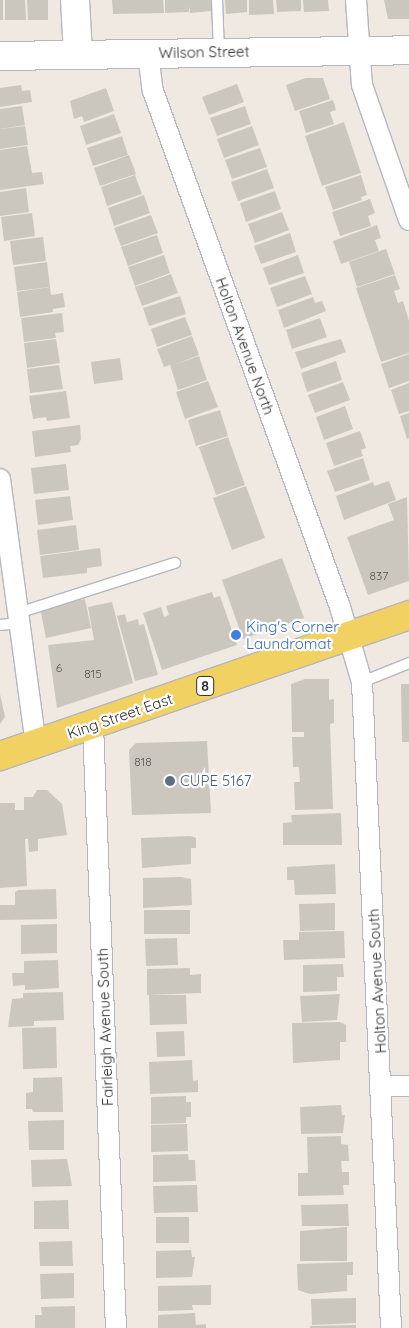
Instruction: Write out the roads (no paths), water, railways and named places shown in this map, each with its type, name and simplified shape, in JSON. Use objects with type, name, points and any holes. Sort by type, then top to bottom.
[{"type":"main road","points":[[75,0],[78,54]]},
{"type":"main road","name":"Wilson Street","points":[[0,56],[409,50]]},
{"type":"main road","name":"King Street East","points":[[0,756],[409,615]]},
{"type":"street","points":[[356,0],[362,85],[409,220]]},
{"type":"street","name":"Holton Avenue North","points":[[148,53],[152,91],[350,636]]},
{"type":"street","points":[[0,479],[13,620],[36,745]]},
{"type":"street","name":"Holton Avenue South","points":[[350,636],[362,682],[382,1086],[391,1328]]},
{"type":"street","name":"Fairleigh Avenue South","points":[[93,725],[116,1328]]},
{"type":"street","points":[[382,1086],[409,1086]]},
{"type":"lane","points":[[217,0],[219,52]]},
{"type":"lane","points":[[13,620],[175,563]]},
{"type":"lane","points":[[362,682],[409,663]]},
{"type":"place","name":"King's Corner Laundromat","points":[[236,635]]},
{"type":"place","name":"CUPE 5167","points":[[170,781]]}]
